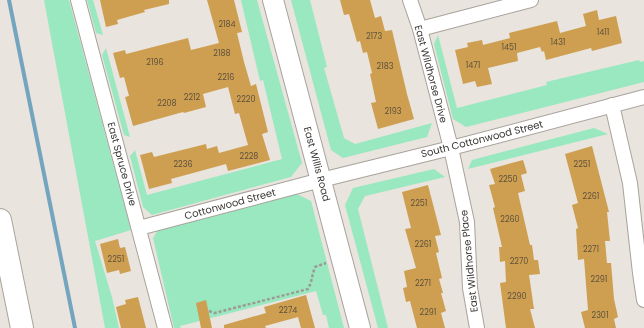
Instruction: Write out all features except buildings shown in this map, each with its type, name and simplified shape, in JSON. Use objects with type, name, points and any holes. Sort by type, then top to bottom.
[{"type":"highway","points":[[0,220],[22,328]]},
{"type":"street","name":"East Spruce Drive","points":[[78,0],[165,328]]},
{"type":"street","name":"East Willis Road","points":[[273,0],[360,328]]},
{"type":"street","name":"East Wildhorse Drive","points":[[410,0],[420,29],[451,148]]},
{"type":"street","points":[[420,29],[532,0]]},
{"type":"street","name":"South Cottonwood Street","points":[[321,180],[644,98]]},
{"type":"street","points":[[612,105],[630,183],[644,300]]},
{"type":"street","name":"East Wildhorse Place","points":[[451,148],[467,222],[470,288],[477,328]]},
{"type":"street","name":"Cottonwood Street","points":[[139,228],[321,180]]},
{"type":"path","points":[[208,311],[215,313],[308,289],[312,283],[312,274],[315,267],[342,258]]},
{"type":"green space","points":[[44,0],[69,0],[131,230],[95,241],[112,297],[119,328],[105,328]]},
{"type":"green space","points":[[87,0],[93,0],[103,35],[96,33]]},
{"type":"green space","points":[[241,0],[257,0],[302,163],[291,177],[152,215],[143,207],[130,156],[135,150],[147,195],[282,159],[263,80],[260,81]]},
{"type":"green space","points":[[291,0],[310,0],[327,67],[324,68],[344,138],[355,144],[432,123],[427,137],[343,158],[331,150]]},
{"type":"green space","points":[[438,35],[457,108],[547,85],[546,82],[639,60],[640,62],[644,61],[644,82],[466,127],[453,119],[434,44]]},
{"type":"green space","points":[[106,48],[130,137],[124,135],[102,55]]},
{"type":"green space","points":[[594,128],[608,134],[468,169],[472,160]]},
{"type":"green space","points":[[434,169],[445,177],[365,196],[358,209],[388,328],[378,328],[345,205],[353,188]]},
{"type":"green space","points":[[297,194],[311,201],[344,328],[329,328],[326,315],[323,315],[316,291],[180,326],[181,328],[174,328],[153,238],[158,230]]},
{"type":"waterway","points":[[9,0],[75,328]]}]
